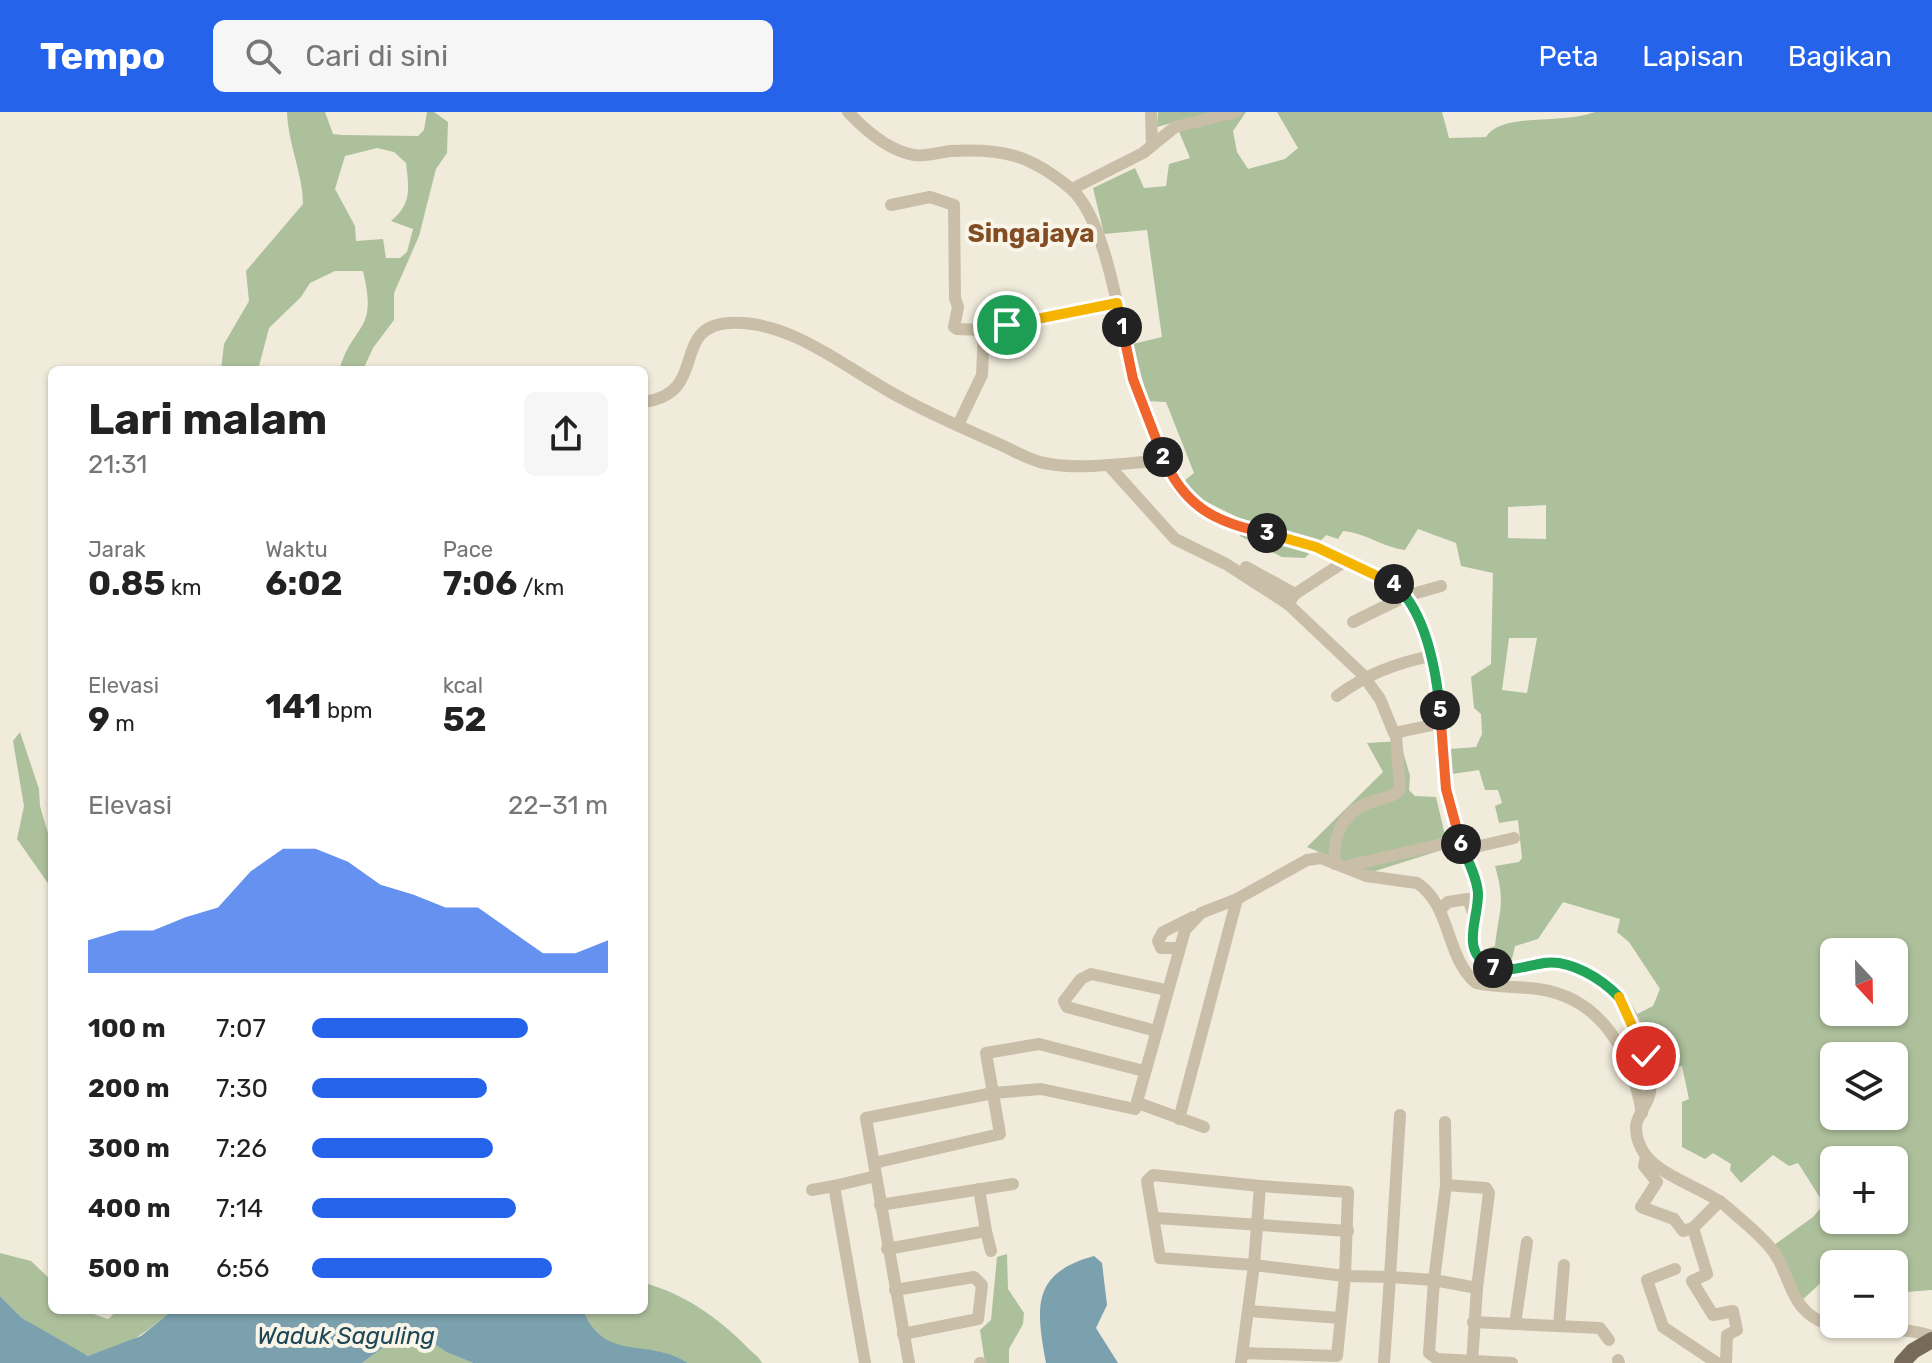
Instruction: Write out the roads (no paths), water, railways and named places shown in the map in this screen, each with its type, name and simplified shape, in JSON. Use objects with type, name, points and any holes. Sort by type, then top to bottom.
[{"type":"main road","points":[[1902,1363],[1932,1338]]},
{"type":"street","points":[[848,112],[881,141],[898,150],[916,155],[981,151],[1018,155],[1041,166],[1072,189],[1091,217],[1117,303],[1133,379],[1165,461],[1182,494],[1207,513],[1347,560],[1394,584],[1406,596],[1430,656],[1442,723],[1446,789],[1461,845],[1477,885],[1473,944],[1489,967],[1510,970],[1563,963],[1585,972],[1617,994],[1633,1021],[1650,1071],[1650,1089],[1637,1120],[1636,1133],[1646,1156],[1655,1166],[1720,1201],[1770,1246],[1797,1305],[1806,1313],[1829,1325],[1908,1328],[1932,1338]]},
{"type":"street","points":[[1151,112],[1152,145]]},
{"type":"street","points":[[1072,189],[1143,153],[1175,127],[1236,112]]},
{"type":"street","points":[[891,205],[930,197],[954,205],[955,298],[958,307],[954,327],[984,330],[1117,303]]},
{"type":"street","points":[[648,401],[666,398],[677,388],[693,344],[709,327],[747,323],[780,331],[903,400],[1042,463],[1111,468],[1132,462],[1165,461]]},
{"type":"street","points":[[958,425],[982,375],[984,330]]},
{"type":"street","points":[[1111,468],[1175,539],[1292,599],[1363,676],[1380,699],[1396,734],[1400,789],[1391,796],[1354,810],[1333,842],[1339,865]]},
{"type":"street","points":[[1292,599],[1347,560]]},
{"type":"street","points":[[1232,561],[1287,587],[1292,599]]},
{"type":"street","points":[[1353,622],[1406,596],[1441,586]]},
{"type":"street","points":[[1337,696],[1363,676],[1396,663],[1430,656]]},
{"type":"street","points":[[1396,734],[1442,723]]},
{"type":"street","points":[[1339,865],[1514,838]]},
{"type":"street","points":[[1178,948],[1161,948],[1158,941],[1163,932],[1237,899],[1307,860],[1321,858],[1366,876],[1417,883],[1440,910],[1459,964],[1476,983],[1544,991],[1588,1008],[1610,1031],[1632,1067],[1642,1113]]},
{"type":"street","points":[[1179,1119],[1237,899]]},
{"type":"street","points":[[1440,910],[1448,902],[1471,899],[1474,915]]},
{"type":"street","points":[[850,1121],[993,1093],[1051,1089],[1131,1111],[1138,1103],[1178,948],[1185,930],[1201,913]]},
{"type":"street","points":[[1156,1031],[1067,1007],[1064,1001],[1081,979],[1091,974],[1166,990]]},
{"type":"street","points":[[812,1190],[997,1136],[1000,1131],[985,1046],[1039,1044],[1144,1071]]},
{"type":"street","points":[[1138,1103],[1204,1127]]},
{"type":"street","points":[[1384,1363],[1400,1115]]},
{"type":"street","points":[[866,1118],[909,1363]]},
{"type":"street","points":[[1445,1122],[1446,1185],[1429,1353],[1437,1359],[1512,1363]]},
{"type":"street","points":[[1646,1156],[1644,1166],[1657,1182],[1641,1207],[1674,1219],[1683,1231],[1693,1228],[1720,1201]]},
{"type":"street","points":[[1260,1186],[1254,1265],[1242,1358],[1334,1358],[1337,1354],[1345,1276],[1350,1198],[1346,1190],[1150,1176],[1147,1181],[1156,1218],[1160,1258],[1254,1265],[1345,1276],[1434,1280],[1477,1288]]},
{"type":"street","points":[[880,1205],[1013,1184]]},
{"type":"street","points":[[1446,1185],[1488,1190],[1473,1322],[1472,1362]]},
{"type":"street","points":[[834,1186],[865,1363]]},
{"type":"street","points":[[979,1189],[991,1251]]},
{"type":"street","points":[[1156,1218],[1348,1231]]},
{"type":"street","points":[[1693,1228],[1707,1274],[1692,1281],[1713,1315],[1733,1311],[1737,1330],[1727,1335],[1726,1363]]},
{"type":"street","points":[[887,1249],[986,1231]]},
{"type":"street","points":[[1515,1324],[1527,1242]]},
{"type":"street","points":[[1559,1326],[1564,1265]]},
{"type":"street","points":[[1675,1269],[1647,1280],[1663,1327],[1717,1363]]},
{"type":"street","points":[[895,1290],[974,1277],[982,1285],[978,1319],[903,1334]]},
{"type":"street","points":[[1249,1311],[1340,1318]]},
{"type":"street","points":[[1473,1322],[1600,1328],[1609,1340]]},
{"type":"water","points":[[1094,1256],[1102,1263],[1107,1305],[1096,1328],[1118,1363],[1046,1363],[1040,1309],[1048,1283],[1073,1263]]},
{"type":"water","name":"Waduk Saguling","points":[[0,1296],[22,1318],[88,1356],[141,1336],[168,1314],[585,1314],[602,1337],[628,1347],[673,1355],[688,1363],[473,1363],[446,1352],[423,1336],[391,1342],[362,1363],[0,1363]]},
{"type":"district","name":"Singajaya","points":[[1031,233]]}]
